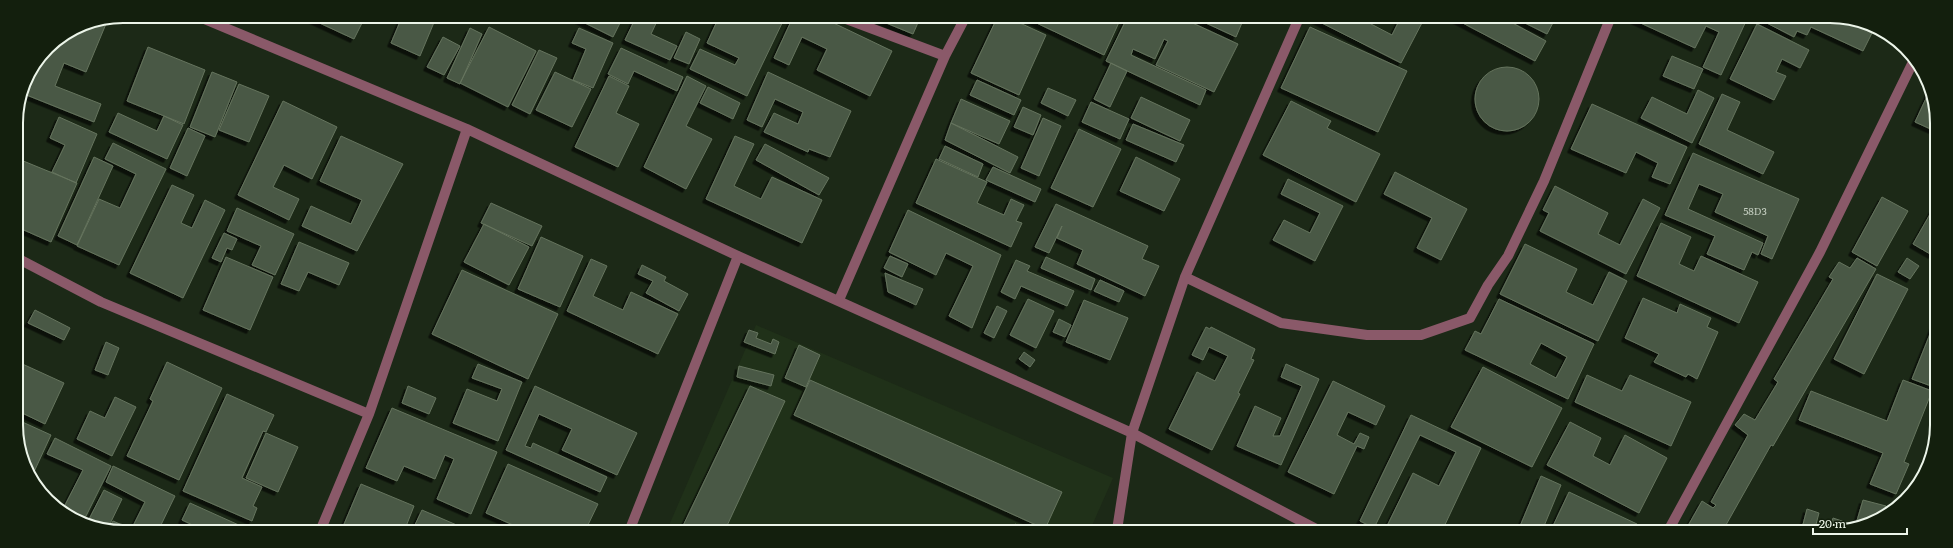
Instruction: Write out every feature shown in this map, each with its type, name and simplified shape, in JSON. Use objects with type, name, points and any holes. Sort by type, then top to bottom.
[{"type":"street","points":[[214,23],[467,129],[738,256],[839,300],[1132,433],[1308,525]]},
{"type":"street","points":[[855,23],[945,56]]},
{"type":"street","points":[[839,300],[945,56],[962,23]]},
{"type":"street","points":[[1118,525],[1132,433],[1185,277],[1297,23]]},
{"type":"street","points":[[1185,277],[1281,323],[1287,324],[1367,335],[1421,336],[1470,318],[1488,285],[1508,256],[1544,181],[1608,23]]},
{"type":"street","points":[[1672,525],[1820,252],[1911,66]]},
{"type":"street","points":[[323,525],[369,414],[467,129]]},
{"type":"street","points":[[632,525],[738,256]]},
{"type":"street","points":[[23,261],[100,302],[369,414]]},
{"type":"shaded area","points":[[756,325],[1113,478],[1092,525],[669,525]]},
{"type":"building","points":[[320,23],[362,23],[354,39]]},
{"type":"building","points":[[399,23],[434,23],[420,56],[391,43]]},
{"type":"building","points":[[585,23],[620,23],[613,37]]},
{"type":"building","points":[[633,23],[656,23],[651,34],[677,46],[670,60],[625,40]]},
{"type":"building","points":[[716,23],[782,23],[747,96],[690,69],[700,49],[735,65],[739,58],[707,43]]},
{"type":"building","points":[[790,23],[834,23],[892,51],[870,96],[817,70],[827,49],[802,37],[789,65],[774,58]]},
{"type":"building","points":[[886,23],[918,23],[913,34]]},
{"type":"building","points":[[995,23],[1020,23],[1046,35],[1019,95],[971,73]]},
{"type":"building","points":[[1037,23],[1119,23],[1104,55]]},
{"type":"building","points":[[1125,23],[1192,23],[1238,44],[1214,92],[1156,65],[1168,41],[1164,39],[1155,59],[1133,49],[1131,55],[1206,90],[1200,105],[1106,61]]},
{"type":"building","points":[[1206,23],[1242,23],[1236,37]]},
{"type":"building","points":[[1322,23],[1372,23],[1392,35],[1398,23],[1422,23],[1401,63]]},
{"type":"building","points":[[1463,23],[1512,23],[1546,41],[1535,61]]},
{"type":"building","points":[[1525,23],[1553,23],[1547,34]]},
{"type":"building","points":[[1641,23],[1745,23],[1721,75],[1703,67],[1719,32],[1706,26],[1695,48]]},
{"type":"building","points":[[1767,23],[1843,24],[1856,26],[1872,33],[1863,51],[1811,27],[1807,35],[1797,31],[1794,37]]},
{"type":"building","points":[[1757,24],[1809,50],[1800,68],[1782,59],[1776,72],[1786,76],[1774,100],[1730,79]]},
{"type":"building","points":[[106,25],[86,72],[64,63],[55,86],[101,104],[94,122],[27,95],[36,73],[57,48],[79,33],[91,28]]},
{"type":"building","points":[[489,27],[536,51],[508,107],[460,83]]},
{"type":"building","points":[[1310,27],[1407,71],[1378,132],[1281,88]]},
{"type":"building","points":[[470,28],[482,34],[460,84],[447,78]]},
{"type":"building","points":[[579,28],[613,43],[593,88],[573,80],[586,49],[572,43]]},
{"type":"building","points":[[686,32],[700,39],[689,64],[674,58]]},
{"type":"building","points":[[443,37],[460,46],[444,75],[427,67]]},
{"type":"building","points":[[148,47],[205,70],[184,124],[127,101]]},
{"type":"building","points":[[621,48],[683,77],[677,91],[634,71],[628,84],[608,74]]},
{"type":"building","points":[[539,50],[557,58],[530,114],[512,105]]},
{"type":"building","points":[[1672,56],[1703,69],[1694,89],[1663,76]]},
{"type":"building","points":[[1111,63],[1127,71],[1110,107],[1094,99]]},
{"type":"building","points":[[1501,67],[1513,67],[1530,76],[1537,87],[1539,99],[1537,111],[1530,122],[1513,131],[1501,131],[1489,126],[1480,117],[1475,105],[1475,93],[1480,81],[1489,72]]},
{"type":"building","points":[[212,72],[237,82],[215,137],[190,127]]},
{"type":"building","points":[[555,72],[591,89],[572,127],[536,110]]},
{"type":"building","points":[[768,72],[851,111],[830,157],[809,149],[808,152],[764,132],[774,113],[798,124],[803,112],[775,99],[762,127],[747,120]]},
{"type":"building","points":[[609,76],[629,86],[616,113],[639,124],[618,167],[575,147]]},
{"type":"building","points":[[687,76],[706,86],[686,126],[712,139],[686,189],[644,167]]},
{"type":"building","points":[[977,80],[1021,100],[1014,115],[970,95]]},
{"type":"building","points":[[239,84],[269,96],[249,142],[219,130]]},
{"type":"building","points":[[708,87],[740,103],[733,119],[700,103]]},
{"type":"building","points":[[1048,88],[1076,100],[1068,116],[1041,103]]},
{"type":"building","points":[[1698,90],[1714,98],[1692,143],[1641,118],[1652,97],[1687,114]]},
{"type":"building","points":[[1722,94],[1740,102],[1727,130],[1774,152],[1763,174],[1699,144]]},
{"type":"building","points":[[1141,97],[1190,120],[1180,141],[1131,118]]},
{"type":"building","points":[[1926,97],[1930,117],[1930,129],[1915,122]]},
{"type":"building","points":[[961,99],[1010,121],[999,144],[951,123]]},
{"type":"building","points":[[283,101],[337,127],[312,179],[284,165],[273,187],[299,199],[289,220],[238,195]]},
{"type":"building","points":[[1291,101],[1331,121],[1327,128],[1380,154],[1356,202],[1263,155]]},
{"type":"building","points":[[1091,102],[1129,119],[1120,139],[1082,122]]},
{"type":"building","points":[[1592,104],[1687,147],[1670,184],[1652,177],[1658,163],[1636,152],[1626,173],[1571,149]]},
{"type":"building","points":[[1023,107],[1041,115],[1033,135],[1014,127]]},
{"type":"building","points":[[118,113],[157,131],[164,116],[183,125],[167,159],[109,132]]},
{"type":"building","points":[[59,117],[97,134],[76,183],[52,172],[65,145],[50,138]]},
{"type":"building","points":[[1043,118],[1061,126],[1039,176],[1021,168]]},
{"type":"building","points":[[951,123],[1018,157],[1010,173],[945,140]]},
{"type":"building","points":[[1133,124],[1184,145],[1176,162],[1126,140]]},
{"type":"building","points":[[188,128],[205,136],[187,176],[170,168]]},
{"type":"building","points":[[1079,129],[1121,149],[1093,207],[1051,188]]},
{"type":"building","points":[[341,136],[403,164],[357,251],[302,226],[311,206],[351,224],[362,200],[320,181]]},
{"type":"building","points":[[735,136],[754,144],[734,186],[761,199],[772,177],[822,200],[802,243],[706,199]]},
{"type":"building","points":[[113,143],[166,169],[119,265],[77,246],[99,199],[120,208],[136,174],[105,159]]},
{"type":"building","points":[[765,144],[829,178],[819,195],[756,160]]},
{"type":"building","points":[[945,146],[983,164],[978,177],[939,159]]},
{"type":"building","points":[[1693,153],[1799,199],[1772,259],[1761,254],[1768,236],[1715,212],[1723,194],[1699,184],[1688,209],[1763,243],[1758,255],[1752,252],[1744,270],[1707,254],[1715,236],[1665,215]]},
{"type":"building","points":[[94,157],[113,166],[77,245],[58,236]]},
{"type":"building","points":[[1136,157],[1180,179],[1164,211],[1120,191]]},
{"type":"building","points":[[936,159],[987,182],[977,203],[1004,215],[1011,199],[1024,205],[1016,221],[1022,223],[1011,247],[916,203]]},
{"type":"building","points":[[23,161],[77,183],[51,242],[23,230]]},
{"type":"building","points":[[993,167],[1041,189],[1035,202],[986,180]]},
{"type":"building","points":[[1395,172],[1467,209],[1441,260],[1417,248],[1432,218],[1384,194]]},
{"type":"building","points":[[1288,179],[1343,206],[1315,261],[1273,240],[1284,220],[1310,233],[1320,213],[1281,194]]},
{"type":"building","points":[[172,185],[194,195],[181,223],[192,228],[205,200],[225,210],[183,298],[130,273]]},
{"type":"building","points":[[1555,186],[1608,213],[1598,234],[1620,245],[1643,199],[1660,208],[1626,274],[1540,231],[1549,213],[1543,210]]},
{"type":"building","points":[[1882,197],[1908,211],[1877,266],[1852,252]]},
{"type":"building","points":[[491,203],[542,226],[532,246],[481,223]]},
{"type":"building","points":[[1056,204],[1148,246],[1142,259],[1159,266],[1145,296],[1077,264],[1083,250],[1057,238],[1062,226],[1049,253],[1035,247]]},
{"type":"building","points":[[237,208],[294,234],[275,275],[252,265],[261,246],[227,231]]},
{"type":"building","points":[[908,210],[1001,255],[972,328],[949,316],[973,266],[946,253],[936,275],[889,252]]},
{"type":"building","points":[[1930,214],[1930,254],[1913,244]]},
{"type":"building","points":[[1661,223],[1691,237],[1679,264],[1694,271],[1701,256],[1758,282],[1739,323],[1637,276]]},
{"type":"building","points":[[484,224],[529,247],[509,285],[464,262]]},
{"type":"building","points":[[224,233],[237,239],[232,250],[227,248],[221,262],[212,258]]},
{"type":"building","points":[[541,237],[583,256],[560,307],[518,289]]},
{"type":"building","points":[[299,242],[349,263],[339,285],[308,272],[299,291],[281,284]]},
{"type":"building","points":[[1525,244],[1577,269],[1566,292],[1593,305],[1609,272],[1627,281],[1598,341],[1500,294]]},
{"type":"building","points":[[890,256],[908,264],[902,277],[884,268]]},
{"type":"building","points":[[226,257],[273,277],[250,330],[203,310]]},
{"type":"building","points":[[1046,257],[1095,279],[1091,290],[1041,268]]},
{"type":"building","points":[[1857,258],[1876,269],[1773,446],[1771,445],[1726,525],[1688,525],[1702,501],[1713,508],[1716,505],[1711,502],[1748,435],[1735,425],[1744,414],[1755,420],[1778,382],[1774,379],[1833,279],[1829,277],[1839,262],[1850,268]]},
{"type":"building","points":[[1907,258],[1919,266],[1910,279],[1898,272]]},
{"type":"building","points":[[591,259],[607,266],[593,296],[623,310],[631,292],[678,314],[658,354],[567,311]]},
{"type":"building","points":[[1016,260],[1030,266],[1027,271],[1074,291],[1067,306],[1021,286],[1015,299],[1001,292]]},
{"type":"building","points":[[642,265],[666,277],[664,281],[688,294],[679,311],[646,293],[653,281],[638,274]]},
{"type":"building","points":[[462,270],[558,314],[528,379],[432,334]]},
{"type":"building","points":[[885,273],[923,289],[916,305],[888,292]]},
{"type":"building","points":[[1877,274],[1908,289],[1864,374],[1834,359]]},
{"type":"building","points":[[1100,280],[1124,291],[1119,302],[1094,291]]},
{"type":"building","points":[[1643,298],[1677,313],[1680,304],[1711,318],[1707,327],[1718,332],[1697,379],[1688,374],[1686,377],[1654,362],[1659,354],[1625,338]]},
{"type":"building","points":[[1028,299],[1054,311],[1036,348],[1010,335]]},
{"type":"building","points":[[1499,299],[1594,344],[1568,399],[1465,350],[1475,331],[1481,334]],"holes":[[[1541,343],[1567,357],[1556,378],[1530,364]]]},
{"type":"building","points":[[1084,300],[1128,318],[1110,360],[1066,342]]},
{"type":"building","points":[[997,306],[1007,311],[994,338],[984,333]]},
{"type":"building","points":[[35,310],[70,328],[64,340],[28,323]]},
{"type":"building","points":[[1059,319],[1071,325],[1065,337],[1053,332]]},
{"type":"building","points":[[1206,327],[1210,329],[1211,327],[1255,349],[1251,359],[1254,360],[1238,393],[1240,394],[1212,450],[1169,429],[1197,372],[1215,381],[1228,356],[1209,347],[1203,360],[1192,355]]},
{"type":"building","points":[[749,330],[758,333],[756,338],[771,344],[773,339],[779,342],[775,354],[744,342]]},
{"type":"building","points":[[1930,334],[1930,386],[1912,379]]},
{"type":"building","points":[[106,342],[119,348],[108,375],[95,370]]},
{"type":"building","points":[[799,345],[820,355],[806,387],[785,378]]},
{"type":"building","points":[[1024,352],[1035,360],[1030,367],[1019,359]]},
{"type":"building","points":[[167,362],[222,388],[179,480],[127,456],[153,401],[150,399]]},
{"type":"building","points":[[23,364],[64,383],[45,424],[23,413]]},
{"type":"building","points":[[478,364],[522,382],[498,441],[453,423],[467,389],[497,401],[502,389],[472,378]]},
{"type":"building","points":[[1286,364],[1319,379],[1281,465],[1237,446],[1255,406],[1281,418],[1273,436],[1280,436],[1302,386],[1281,377]]},
{"type":"building","points":[[739,366],[774,375],[771,386],[737,377]]},
{"type":"building","points":[[1483,367],[1562,408],[1532,467],[1451,427]]},
{"type":"building","points":[[1587,375],[1622,391],[1630,375],[1691,402],[1671,446],[1575,402]]},
{"type":"building","points":[[810,380],[1062,492],[1047,525],[1036,525],[794,415]]},
{"type":"building","points":[[1903,380],[1930,390],[1930,396],[1904,462],[1909,464],[1896,494],[1870,484],[1883,453],[1799,420],[1811,391],[1887,421]]},
{"type":"building","points":[[1333,381],[1385,406],[1376,425],[1348,412],[1337,435],[1354,444],[1360,433],[1369,437],[1364,449],[1357,446],[1334,494],[1288,472]]},
{"type":"building","points":[[408,386],[436,398],[429,414],[402,403]]},
{"type":"building","points":[[535,386],[637,433],[617,475],[562,450],[572,429],[539,414],[525,446],[531,448],[533,443],[607,477],[600,492],[506,450]]},
{"type":"building","points":[[750,386],[785,401],[727,525],[683,525]]},
{"type":"building","points":[[227,394],[274,415],[266,432],[263,431],[242,478],[262,487],[253,506],[257,508],[252,521],[183,491]]},
{"type":"building","points":[[115,397],[136,407],[112,456],[77,439],[90,411],[105,418]]},
{"type":"building","points":[[392,408],[497,452],[471,514],[437,499],[454,459],[445,455],[435,479],[404,466],[397,481],[366,468]]},
{"type":"building","points":[[1411,415],[1481,448],[1445,525],[1388,524],[1413,473],[1439,486],[1456,452],[1420,435],[1375,525],[1368,525],[1360,521]]},
{"type":"building","points":[[23,422],[51,435],[34,471],[28,457],[24,438]]},
{"type":"building","points":[[1570,422],[1601,438],[1593,456],[1610,465],[1625,435],[1667,458],[1639,513],[1547,465]]},
{"type":"building","points":[[266,433],[298,447],[278,492],[246,478]]},
{"type":"building","points":[[55,438],[111,466],[85,518],[65,506],[83,470],[47,454]]},
{"type":"building","points":[[508,464],[598,504],[588,525],[513,525],[486,513]]},
{"type":"building","points":[[113,466],[175,496],[161,525],[134,525],[145,502],[106,482]]},
{"type":"building","points":[[1541,476],[1561,485],[1544,525],[1521,525]]},
{"type":"building","points":[[361,484],[414,506],[407,525],[344,525]]},
{"type":"building","points":[[104,490],[122,499],[110,524],[89,519]]},
{"type":"building","points":[[1569,492],[1637,524],[1636,525],[1553,525]]},
{"type":"building","points":[[1863,500],[1886,506],[1880,512],[1857,521]]},
{"type":"building","points":[[190,503],[239,525],[193,525],[182,520]]},
{"type":"building","points":[[1807,509],[1819,513],[1816,525],[1803,525]]},
{"type":"building","points":[[422,510],[457,525],[415,525]]},
{"type":"building","points":[[1833,518],[1845,522],[1845,524],[1830,525]]},
{"type":"building","points":[[113,521],[122,525],[111,524]]}]
